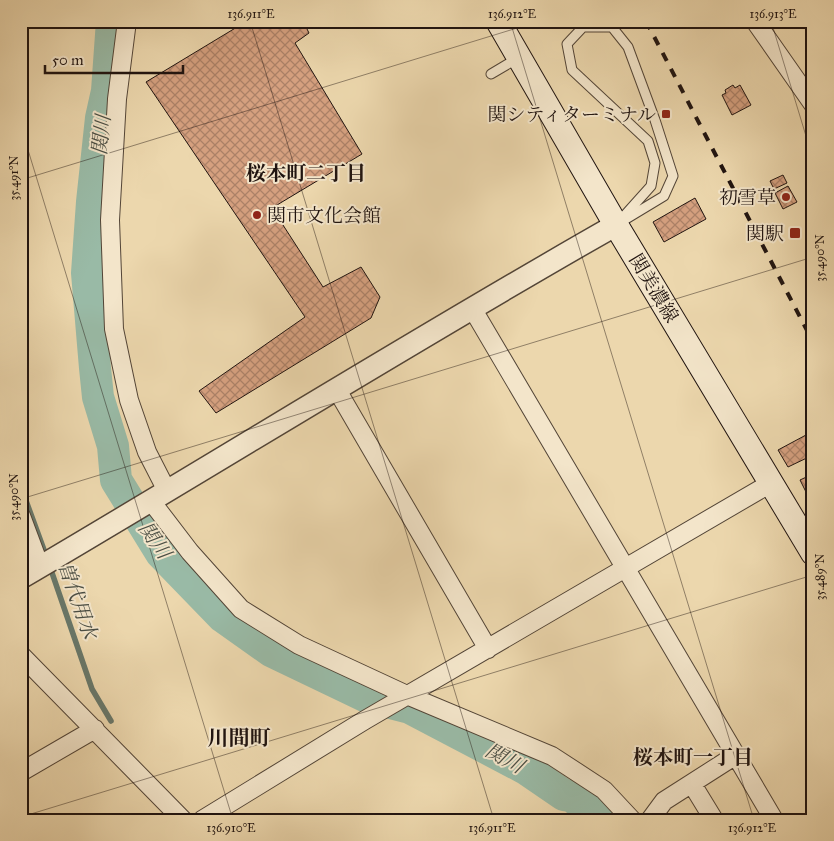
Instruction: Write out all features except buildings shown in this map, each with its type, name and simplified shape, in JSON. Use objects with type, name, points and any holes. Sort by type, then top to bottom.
[{"type":"main road","name":"関美濃線","points":[[498,21],[616,225],[813,553]]},
{"type":"street","points":[[127,21],[116,100],[111,211],[114,329],[128,400],[147,452],[159,496],[190,552],[241,609],[299,645],[409,696],[552,756],[604,790],[632,820]]},
{"type":"street","points":[[755,21],[813,104]]},
{"type":"street","points":[[21,578],[472,308],[616,225]]},
{"type":"street","points":[[472,308],[774,820]]},
{"type":"street","points":[[337,390],[488,649]]},
{"type":"street","points":[[202,820],[366,720],[771,483]]},
{"type":"street","points":[[21,516],[40,567]]},
{"type":"street","points":[[21,655],[183,820]]},
{"type":"street","points":[[21,772],[96,730]]},
{"type":"street","points":[[650,820],[664,801],[736,755]]},
{"type":"street","points":[[692,784],[714,820]]},
{"type":"lane","points":[[583,27],[612,27],[628,48],[655,120],[673,176],[664,196],[616,225],[651,186],[656,162],[648,141],[572,70],[567,44],[583,27]]},
{"type":"lane","points":[[491,74],[519,58]]},
{"type":"waterway","name":"関川","points":[[112,21],[107,91],[101,118],[92,202],[87,273],[98,397],[113,446],[116,480],[161,553],[223,617],[271,651],[367,697],[410,708],[526,769],[564,795],[572,796],[600,820]]},
{"type":"waterway","name":"曽代用水","points":[[21,487],[47,558]]},
{"type":"waterway","name":"曽代用水","points":[[50,567],[92,689],[111,721]]},
{"type":"railway","points":[[646,21],[813,342]]},
{"type":"place","name":"関シティターミナル","points":[[666,114]]},
{"type":"place","name":"初雪草","points":[[786,197]]},
{"type":"place","name":"関市文化会館","points":[[257,215]]},
{"type":"place","name":"関駅","points":[[795,233]]},
{"type":"district","name":"桜本町二丁目","points":[[306,173]]},
{"type":"district","name":"川間町","points":[[239,738]]},
{"type":"district","name":"桜本町一丁目","points":[[693,757]]}]
